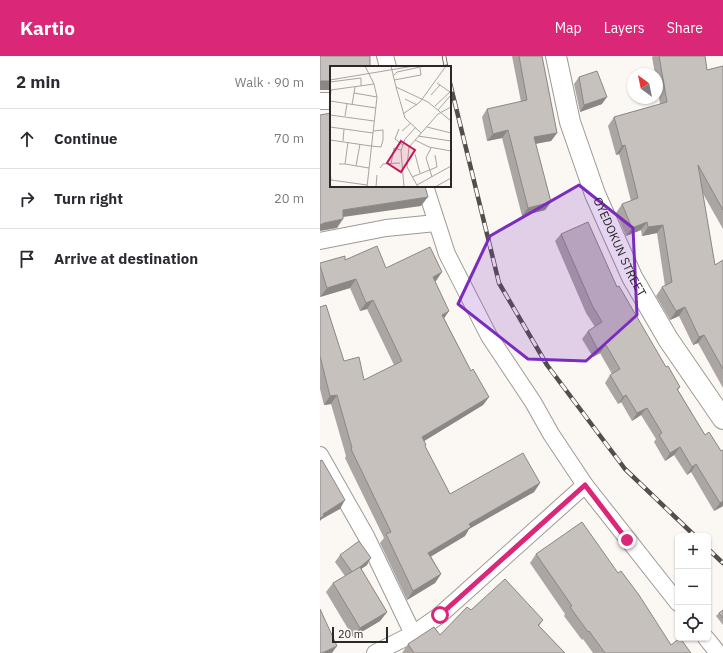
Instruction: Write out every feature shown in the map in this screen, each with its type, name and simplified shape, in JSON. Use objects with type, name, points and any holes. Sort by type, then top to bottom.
[{"type":"street","points":[[385,56],[388,66]]},
{"type":"street","name":"OYEDOKUN STREET","points":[[556,56],[570,122],[595,194],[632,277],[668,339],[723,419]]},
{"type":"street","points":[[425,187],[447,254],[489,336],[534,402],[551,434],[585,485],[675,599]]},
{"type":"street","points":[[320,241],[386,228],[436,223]]},
{"type":"street","points":[[320,455],[366,536],[413,634]]},
{"type":"street","points":[[375,653],[392,649],[440,615],[585,485]]},
{"type":"street","points":[[708,641],[718,653]]},
{"type":"highlighted area","points":[[579,185],[633,228],[637,315],[586,361],[528,359],[458,304],[490,236]]},
{"type":"building","points":[[320,56],[370,56],[370,66],[330,66],[330,81],[320,81]]},
{"type":"building","points":[[519,56],[542,56],[557,133],[534,137],[551,202],[528,208],[508,130],[493,134],[487,109],[527,100]]},
{"type":"building","points":[[659,56],[705,56],[707,70],[723,66],[723,210],[698,165],[715,265],[723,260],[723,369],[704,335],[699,337],[685,307],[676,311],[662,287],[672,282],[663,225],[648,227],[647,222],[632,228],[622,204],[638,198],[625,145],[622,146],[614,117],[667,102],[663,79],[663,68],[661,68]]},
{"type":"building","points":[[597,71],[607,97],[584,105],[579,77]]},
{"type":"building","points":[[330,113],[330,187],[425,187],[428,197],[343,210],[343,219],[320,225],[320,115]]},
{"type":"building","points":[[588,222],[617,287],[619,286],[666,367],[668,366],[680,387],[677,389],[705,435],[709,432],[721,451],[723,450],[723,501],[720,503],[696,464],[692,467],[680,447],[670,453],[659,435],[662,433],[647,408],[637,413],[626,395],[623,397],[610,375],[620,369],[606,345],[598,350],[588,331],[602,322],[592,305],[561,234]]},
{"type":"building","points":[[377,246],[386,268],[430,247],[442,272],[433,277],[449,311],[442,315],[471,371],[473,369],[489,397],[422,437],[426,445],[425,446],[450,494],[523,453],[540,483],[469,524],[471,527],[428,553],[441,574],[413,591],[386,534],[391,532],[351,449],[352,448],[337,395],[330,396],[320,356],[320,307],[326,305],[344,361],[359,357],[364,380],[402,361],[373,300],[366,303],[356,279],[327,288],[320,266],[320,263],[345,256],[345,260]]},
{"type":"building","points":[[322,460],[345,500],[323,514],[324,516],[320,518],[320,461]]},
{"type":"building","points":[[582,522],[618,573],[621,571],[639,595],[671,645],[676,641],[682,641],[691,653],[605,653],[570,607],[572,606],[536,554]]},
{"type":"building","points":[[359,541],[371,558],[352,572],[340,555]]},
{"type":"building","points":[[360,567],[387,612],[360,628],[333,583]]},
{"type":"building","points":[[505,579],[543,620],[538,625],[565,653],[414,653],[408,644],[434,627],[440,635],[467,607],[471,610]]},
{"type":"building","points":[[320,609],[337,646],[322,653],[320,653]]},
{"type":"building","points":[[723,610],[723,618],[719,613]]},
{"type":"railway","points":[[444,56],[446,66]]},
{"type":"railway","points":[[451,87],[499,283],[547,365],[625,469],[692,533]]},
{"type":"railway","points":[[711,552],[723,563]]},
{"type":"route","points":[[440,615],[490,572],[585,485],[627,540]]}]
